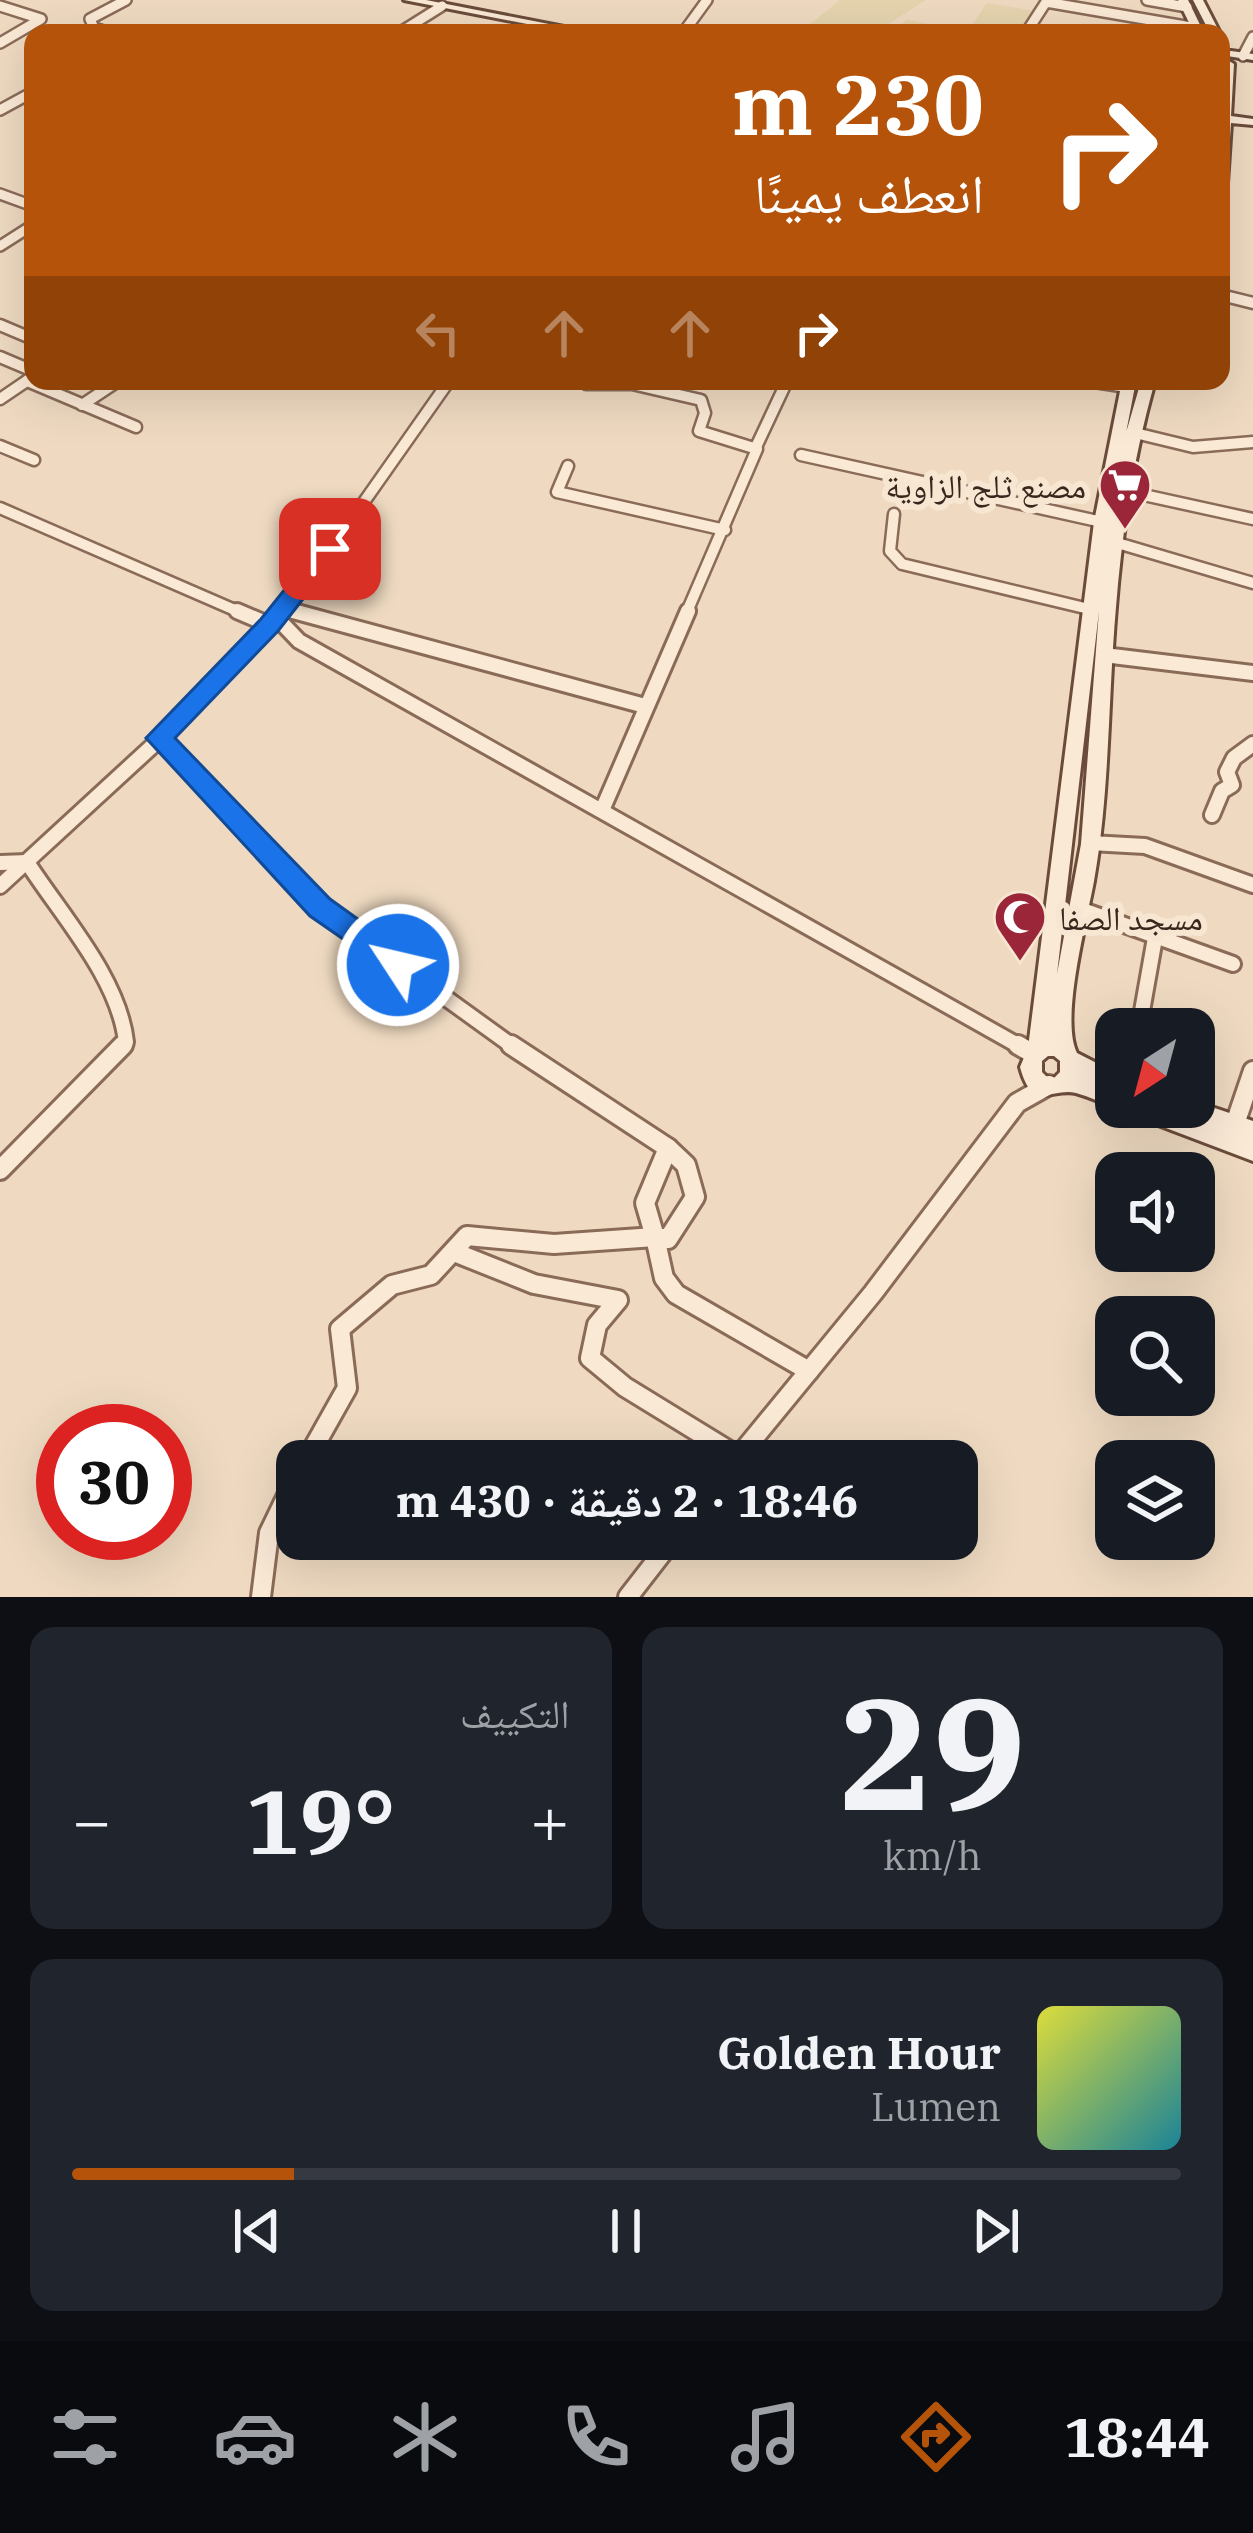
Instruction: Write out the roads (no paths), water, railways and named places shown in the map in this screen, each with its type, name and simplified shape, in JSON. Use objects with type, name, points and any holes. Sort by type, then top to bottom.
[{"type":"main road","points":[[409,0],[541,24]]},
{"type":"main road","points":[[1033,1058],[1102,522],[1127,390]]},
{"type":"main road","points":[[1063,1069],[1064,1009],[1090,844],[1114,542],[1131,432],[1145,390]]},
{"type":"main road","points":[[1033,1058],[1095,1077]]},
{"type":"main road","points":[[1033,1058],[1095,1087]]},
{"type":"main road","points":[[1215,1118],[1244,1128]]},
{"type":"main road","points":[[1193,1128],[1253,1150]]},
{"type":"street","points":[[92,24],[90,19],[126,0]]},
{"type":"street","points":[[1147,0],[1189,2]]},
{"type":"street","points":[[1047,1],[1163,24]]},
{"type":"street","points":[[0,6],[41,19],[33,24]]},
{"type":"street","points":[[413,24],[442,6]]},
{"type":"street","points":[[1233,57],[1253,37]]},
{"type":"street","points":[[0,53],[11,46],[1,43]]},
{"type":"street","points":[[56,390],[136,428]]},
{"type":"street","points":[[82,405],[104,390]]},
{"type":"street","points":[[0,886],[160,738],[276,617],[351,521],[442,390]]},
{"type":"street","points":[[658,390],[701,400],[705,413],[699,431],[756,447]]},
{"type":"street","points":[[604,808],[783,390]]},
{"type":"street","points":[[1131,432],[1193,447],[1253,442]]},
{"type":"street","points":[[0,446],[34,460]]},
{"type":"street","points":[[801,455],[1102,522]]},
{"type":"street","points":[[568,466],[557,492],[725,530]]},
{"type":"street","points":[[1121,490],[1253,519]]},
{"type":"street","points":[[0,508],[276,617],[645,706]]},
{"type":"street","points":[[894,514],[890,551],[902,565],[1093,610]]},
{"type":"street","points":[[1114,542],[1253,584]]},
{"type":"street","points":[[276,617],[299,641],[604,808],[1033,1058],[1017,1103]]},
{"type":"street","points":[[1104,655],[1253,673]]},
{"type":"street","points":[[160,738],[320,908],[535,1062],[668,1148],[686,1166],[694,1197],[668,1239],[554,1244],[466,1237],[430,1276],[392,1285],[340,1329],[347,1388],[318,1440]]},
{"type":"street","points":[[1212,814],[1222,791],[1232,785],[1227,772],[1234,758],[1253,745]]},
{"type":"street","points":[[1090,844],[1145,846],[1253,886]]},
{"type":"street","points":[[0,863],[26,862]]},
{"type":"street","points":[[0,1170],[125,1042],[128,1033],[110,994],[26,862]]},
{"type":"street","points":[[1081,909],[1233,964]]},
{"type":"street","points":[[1143,1008],[1155,938]]},
{"type":"street","points":[[753,1440],[1017,1103],[1063,1069]]},
{"type":"street","points":[[1244,1128],[1253,1071]]},
{"type":"street","points":[[668,1148],[643,1203],[643,1220],[655,1237],[664,1278],[676,1294],[809,1371]]},
{"type":"street","points":[[454,1252],[522,1280],[563,1290],[592,1290],[618,1300],[597,1325],[590,1358],[611,1380],[718,1440]]},
{"type":"street","points":[[260,1597],[266,1543],[276,1516]]},
{"type":"street","points":[[628,1597],[657,1560]]},
{"type":"place","name":"مصنع ثلج الزاوية","points":[[1125,531]]},
{"type":"place","name":"مسجد الصفا","points":[[1020,963]]}]
